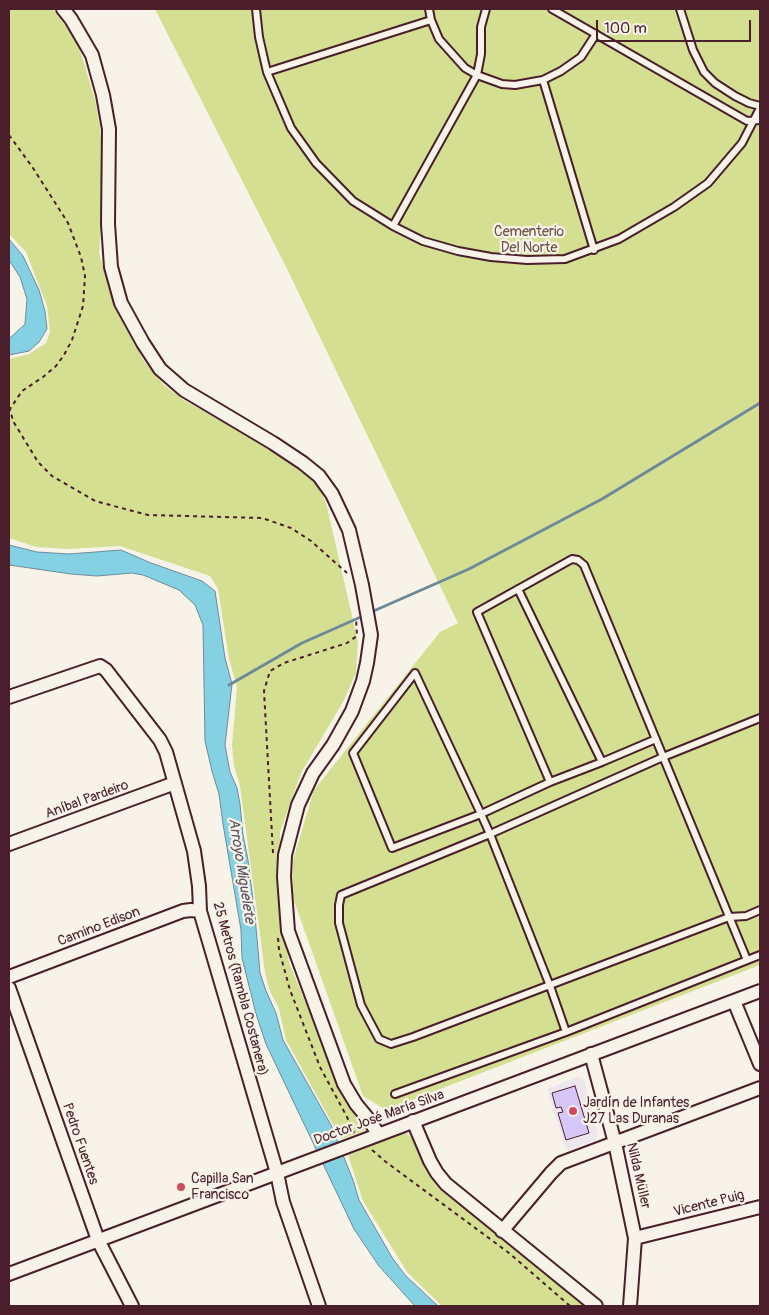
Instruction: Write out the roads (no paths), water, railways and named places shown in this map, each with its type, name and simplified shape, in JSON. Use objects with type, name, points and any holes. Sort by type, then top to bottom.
[{"type":"street","points":[[63,9],[92,55],[103,95],[109,130],[108,224],[111,266],[121,303],[160,369],[184,390],[273,443],[319,476],[332,494],[349,530],[371,635],[363,681],[352,711],[333,745],[313,773],[298,805],[285,855],[284,877],[288,931],[344,1084],[378,1134]]},
{"type":"street","name":"25 Metros (Rambla Costanera)","points":[[9,697],[100,666],[106,670],[160,740],[166,752],[194,851],[200,911],[277,1172],[283,1202],[319,1306]]},
{"type":"street","name":"Aníbal Pardeiro","points":[[9,844],[175,783]]},
{"type":"street","name":"Camino Edison","points":[[9,977],[183,911],[200,911]]},
{"type":"street","name":"Pedro Fuentes","points":[[9,988],[98,1240],[132,1306]]},
{"type":"street","name":"Doctor José María Silva","points":[[9,1274],[760,991]]},
{"type":"street","points":[[734,1001],[760,1064]]},
{"type":"street","name":"Nilda Müller","points":[[591,1054],[615,1143],[635,1238],[630,1306]]},
{"type":"street","points":[[502,1231],[550,1173],[561,1163],[760,1088]]},
{"type":"street","points":[[413,1121],[437,1173],[446,1184],[596,1306]]},
{"type":"street","name":"Vicente Puig","points":[[635,1238],[760,1207]]},
{"type":"lane","points":[[256,9],[259,37],[267,72],[290,128],[316,163],[353,201],[393,226],[423,241],[491,257],[527,260],[564,259],[594,250],[648,224],[708,183],[742,143],[757,121],[760,107],[735,96],[715,84],[704,72],[693,50],[680,9]]},
{"type":"lane","points":[[429,9],[430,20],[439,39],[453,56],[465,68],[477,75],[502,84],[515,85],[543,80],[561,71],[581,57],[596,34]]},
{"type":"lane","points":[[393,226],[477,75],[481,54],[481,27],[486,9]]},
{"type":"lane","points":[[552,9],[747,121],[757,121]]},
{"type":"lane","points":[[267,72],[430,20]]},
{"type":"lane","points":[[543,80],[594,250]]},
{"type":"lane","points":[[550,782],[477,612],[572,559],[578,560],[584,565],[747,960]]},
{"type":"lane","points":[[518,589],[602,762]]},
{"type":"lane","points":[[566,1032],[550,986],[490,834],[481,814],[469,787],[415,673],[353,753],[392,848],[481,814],[550,782],[656,739]]},
{"type":"lane","points":[[760,718],[663,757],[490,834],[341,895],[339,905],[340,924],[361,1005],[379,1039],[391,1044],[550,986],[729,917],[746,916],[760,910]]},
{"type":"lane","points":[[395,1094],[566,1032],[760,955]]},
{"type":"water","points":[[9,239],[23,256],[39,290],[45,311],[47,329],[39,342],[29,351],[9,355],[9,339],[25,324],[27,299],[20,277],[9,260]]},
{"type":"water","name":"Arroyo Miguelete","points":[[9,545],[37,552],[69,554],[121,550],[202,581],[215,591],[225,658],[232,684],[225,745],[230,772],[237,788],[240,804],[255,916],[260,973],[276,1013],[283,1040],[331,1125],[359,1200],[393,1259],[405,1275],[438,1306],[415,1306],[379,1266],[354,1229],[266,1044],[256,1014],[242,958],[241,930],[219,794],[205,741],[203,625],[195,605],[179,590],[143,575],[132,573],[97,576],[9,565]]},
{"type":"waterway","points":[[369,613],[469,569],[602,499],[760,403]]},
{"type":"waterway","points":[[229,685],[302,643],[363,616]]},
{"type":"place","name":"Jardín de Infantes J27 Las Duranas","points":[[573,1111]]},
{"type":"place","name":"Capilla San Francisco","points":[[181,1187]]},
{"type":"park label","name":"Cementerio Del Norte","points":[[529,240]]}]
